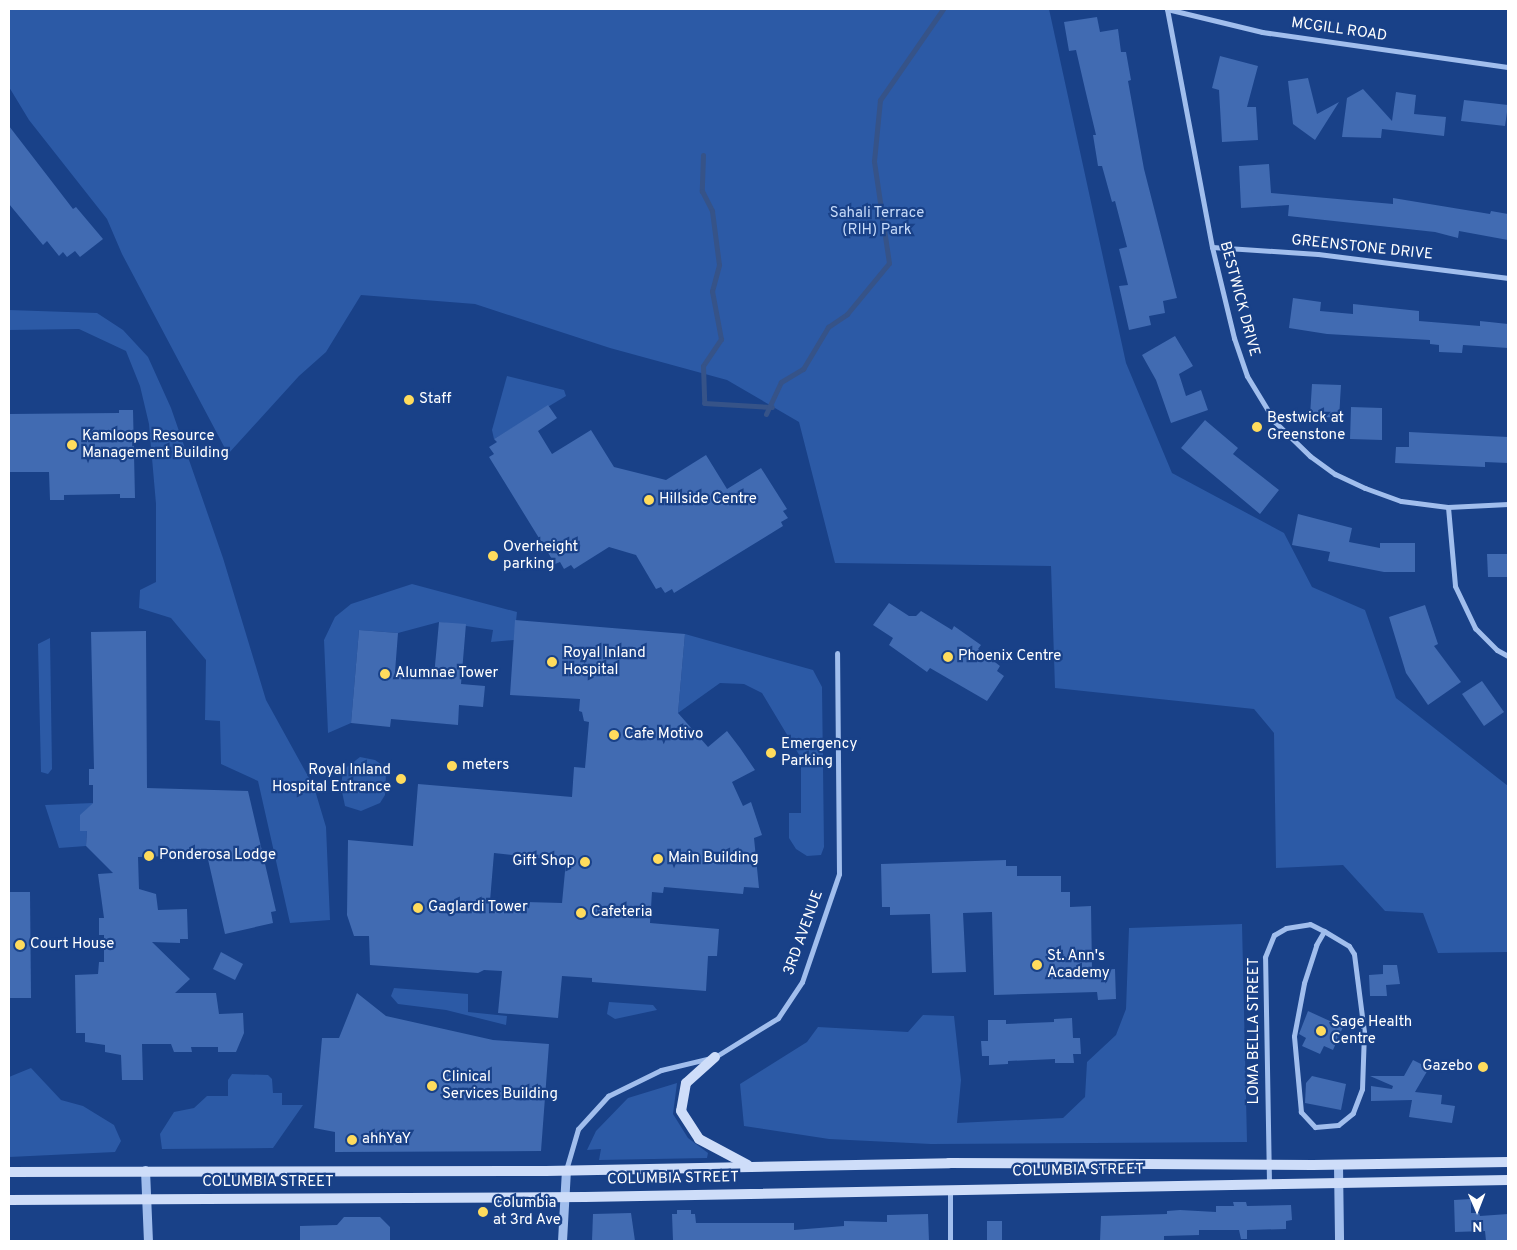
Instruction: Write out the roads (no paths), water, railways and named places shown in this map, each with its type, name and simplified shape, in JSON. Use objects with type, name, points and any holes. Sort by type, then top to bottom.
[{"type":"main road","points":[[715,1057],[686,1084],[681,1111],[699,1139],[751,1167]]},
{"type":"main road","name":"COLUMBIA STREET","points":[[9,1172],[145,1170],[566,1170],[985,1163],[1338,1165],[1508,1162]]},
{"type":"main road","name":"COLUMBIA STREET","points":[[9,1200],[563,1197],[1270,1182],[1508,1180]]},
{"type":"street","name":"MCGILL ROAD","points":[[1167,9],[1262,32],[1508,67]]},
{"type":"street","name":"BESTWICK DRIVE","points":[[1167,9],[1212,247],[1234,338],[1247,376],[1265,407],[1289,438],[1334,474],[1365,488],[1401,501],[1448,506],[1508,504]]},
{"type":"street","name":"GREENSTONE DRIVE","points":[[1212,247],[1318,254],[1508,278]]},
{"type":"street","points":[[1448,506],[1456,586],[1475,628],[1497,650],[1508,656]]},
{"type":"street","name":"3RD AVENUE","points":[[562,1241],[566,1170],[578,1129],[608,1096],[661,1070],[715,1057],[778,1018],[797,990],[818,944],[839,874],[837,653]]},
{"type":"street","name":"LOMA BELLA STREET","points":[[1270,1182],[1265,957],[1274,935],[1286,928],[1310,924],[1324,931],[1349,946],[1354,954],[1364,1032],[1363,1084],[1356,1108],[1342,1123],[1323,1128],[1308,1124],[1301,1112],[1294,1036],[1304,983],[1316,945],[1324,931]]},
{"type":"street","points":[[1338,1165],[1339,1241]]},
{"type":"street","points":[[145,1170],[148,1241]]},
{"type":"street","points":[[950,1188],[950,1241]]},
{"type":"waterway","points":[[766,414],[781,382],[803,369],[828,327],[847,314],[889,263],[874,161],[880,100],[943,9]]},
{"type":"waterway","points":[[703,155],[702,191],[712,211],[719,265],[712,291],[721,339],[703,366],[704,403],[772,407]]},
{"type":"place","name":"Staff","points":[[409,400]]},
{"type":"place","name":"Bestwick at Greenstone","points":[[1257,427]]},
{"type":"place","name":"Kamloops Resource Management Building","points":[[72,445]]},
{"type":"place","name":"Hillside Centre","points":[[649,500]]},
{"type":"place","name":"Overheight parking","points":[[493,556]]},
{"type":"place","name":"Phoenix Centre","points":[[948,657]]},
{"type":"place","name":"Royal Inland Hospital","points":[[552,662]]},
{"type":"place","name":"Alumnae Tower","points":[[385,674]]},
{"type":"place","name":"Cafe Motivo","points":[[614,735]]},
{"type":"place","name":"Emergency Parking","points":[[771,753]]},
{"type":"place","name":"meters","points":[[452,766]]},
{"type":"place","name":"Royal Inland Hospital Entrance","points":[[401,779]]},
{"type":"place","name":"Ponderosa Lodge","points":[[149,856]]},
{"type":"place","name":"Main Building","points":[[658,859]]},
{"type":"place","name":"Gift Shop","points":[[585,862]]},
{"type":"place","name":"Gaglardi Tower","points":[[418,908]]},
{"type":"place","name":"Cafeteria","points":[[581,913]]},
{"type":"place","name":"Court House","points":[[20,945]]},
{"type":"place","name":"St. Ann's Academy","points":[[1037,965]]},
{"type":"place","name":"Sage Health Centre","points":[[1321,1031]]},
{"type":"place","name":"Gazebo","points":[[1483,1067]]},
{"type":"place","name":"Clinical Services Building","points":[[432,1086]]},
{"type":"place","name":"ahhYaY","points":[[352,1140]]},
{"type":"place","name":"Columbia at 3rd Ave","points":[[483,1212]]},
{"type":"park label","name":"Sahali Terrace (RIH) Park","points":[[877,222]]}]
